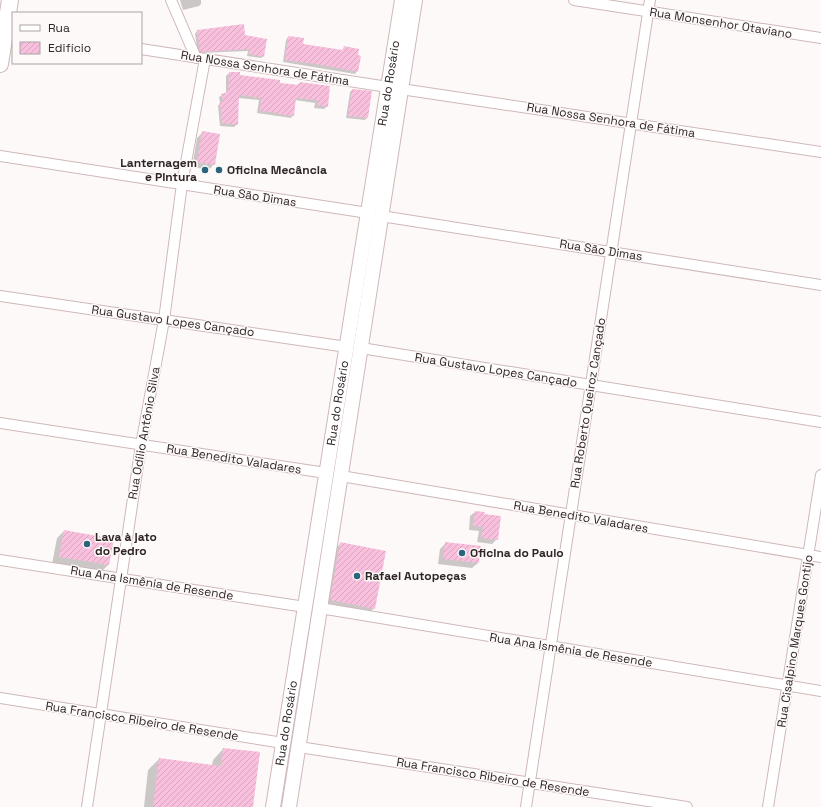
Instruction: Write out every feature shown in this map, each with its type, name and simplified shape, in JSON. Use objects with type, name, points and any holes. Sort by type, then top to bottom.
[{"type":"main road","points":[[0,64],[10,0]]},
{"type":"main road","name":"Rua do Rosário","points":[[395,88],[402,0]]},
{"type":"main road","name":"Rua do Rosário","points":[[289,807],[361,348],[375,214],[395,88],[415,0]]},
{"type":"main road","name":"Rua do Rosário","points":[[273,807],[346,347],[375,214]]},
{"type":"street","points":[[172,0],[200,58]]},
{"type":"street","name":"Rua Monsenhor Otaviano","points":[[574,0],[821,38]]},
{"type":"street","name":"Rua Roberto Queiroz Cançado","points":[[526,807],[650,0]]},
{"type":"street","name":"Rua Nossa Senhora de Fátima","points":[[142,50],[821,152]]},
{"type":"street","name":"Rua Odílio Antônio Silva","points":[[87,807],[141,444],[164,320],[200,58]]},
{"type":"street","name":"Rua São Dimas","points":[[0,156],[821,285]]},
{"type":"street","name":"Rua Gustavo Lopes Cançado","points":[[0,296],[346,347]]},
{"type":"street","name":"Rua Gustavo Lopes Cançado","points":[[361,348],[821,422]]},
{"type":"street","name":"Rua Benedito Valadares","points":[[0,423],[326,473]]},
{"type":"street","name":"Rua Cisalpino Marques Gontijo","points":[[768,807],[821,475]]},
{"type":"street","name":"Rua Benedito Valadares","points":[[341,476],[821,557]]},
{"type":"street","name":"Rua Ana Ismênia de Resende","points":[[0,560],[305,607]]},
{"type":"street","name":"Rua Ana Ismênia de Resende","points":[[320,608],[821,691]]},
{"type":"street","name":"Rua Francisco Ribeiro de Resende","points":[[0,698],[283,743]]},
{"type":"street","name":"Rua Francisco Ribeiro de Resende","points":[[299,747],[687,807]]},
{"type":"building","points":[[244,24],[245,35],[267,39],[264,57],[249,54],[250,49],[200,52],[197,30]]},
{"type":"building","points":[[288,36],[304,38],[303,44],[343,50],[344,46],[359,49],[358,55],[361,56],[358,72],[285,60]]},
{"type":"building","points":[[229,72],[240,72],[240,75],[280,80],[280,83],[299,85],[300,82],[330,86],[328,107],[317,105],[317,100],[296,98],[294,116],[278,114],[260,111],[261,98],[239,95],[238,125],[222,123],[220,102],[224,102],[221,94],[228,92]]},
{"type":"building","points":[[352,89],[372,91],[368,118],[348,116]]},
{"type":"building","points":[[202,131],[220,134],[215,165],[197,162]]},
{"type":"building","points":[[475,511],[485,512],[484,514],[501,516],[498,540],[481,538],[483,527],[473,526]]},
{"type":"building","name":"Lava à jato do Pedro","points":[[64,530],[114,539],[109,565],[59,557]]},
{"type":"building","name":"Rafael Autopeças","points":[[340,542],[386,551],[375,609],[330,600]]},
{"type":"building","name":"Oficina do Paulo","points":[[445,542],[481,546],[479,563],[443,559]]},
{"type":"building","points":[[223,748],[260,752],[253,807],[153,807],[159,758],[221,766]]},
{"type":"place","name":"Lanternagem e Pintura","points":[[205,170]]},
{"type":"place","name":"Oficina Mecância","points":[[219,170]]},
{"type":"place","name":"Lava à jato do Pedro","points":[[87,544]]},
{"type":"place","name":"Oficina do Paulo","points":[[462,553]]},
{"type":"place","name":"Rafael Autopeças","points":[[357,576]]}]
